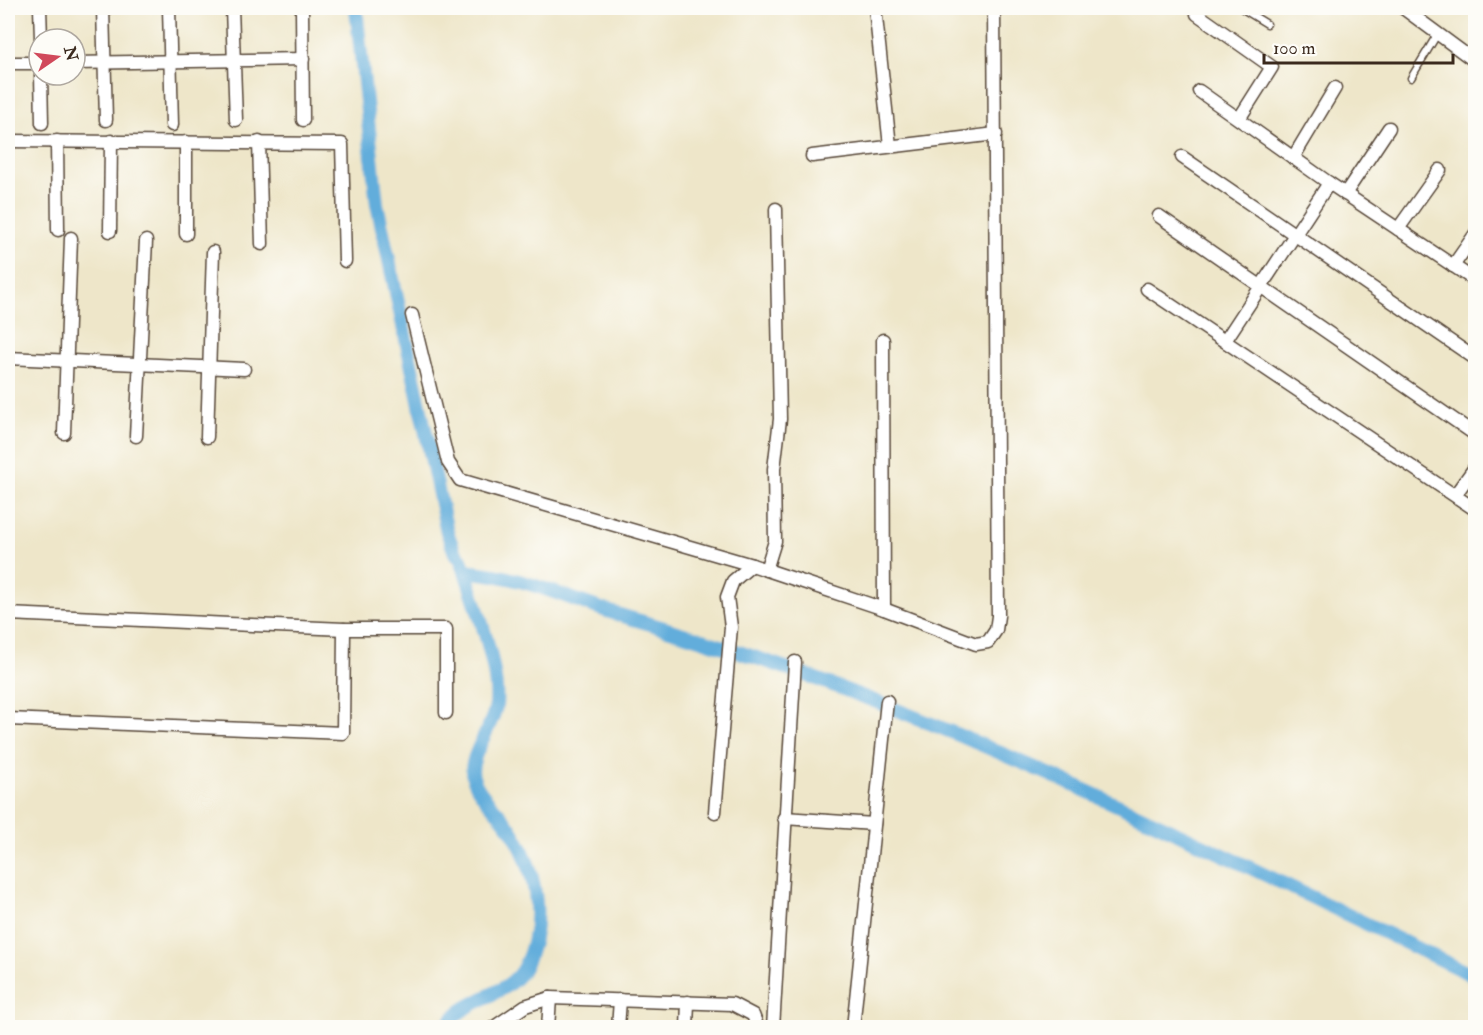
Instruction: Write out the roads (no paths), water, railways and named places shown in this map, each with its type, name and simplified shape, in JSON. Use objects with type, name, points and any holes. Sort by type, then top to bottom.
[{"type":"street","points":[[40,8],[41,27]]},
{"type":"street","points":[[103,8],[106,120]]},
{"type":"street","points":[[169,8],[172,125]]},
{"type":"street","points":[[232,8],[237,120]]},
{"type":"street","points":[[302,8],[303,120]]},
{"type":"street","points":[[875,8],[890,146]]},
{"type":"street","points":[[412,315],[448,462],[452,473],[459,480],[752,565],[884,609],[976,644],[988,642],[996,630],[998,616],[994,8]]},
{"type":"street","points":[[1403,8],[1476,62]]},
{"type":"street","points":[[1197,14],[1272,67],[1239,119]]},
{"type":"street","points":[[87,63],[303,59]]},
{"type":"street","points":[[8,63],[27,63]]},
{"type":"street","points":[[41,87],[42,123]]},
{"type":"street","points":[[1293,158],[1335,88]]},
{"type":"street","points":[[1199,91],[1345,194],[1476,281]]},
{"type":"street","points":[[1345,194],[1389,128]]},
{"type":"street","points":[[812,156],[996,134]]},
{"type":"street","points":[[8,141],[342,144],[345,261]]},
{"type":"street","points":[[57,141],[58,230]]},
{"type":"street","points":[[110,231],[111,141]]},
{"type":"street","points":[[186,142],[186,234]]},
{"type":"street","points":[[259,142],[262,244]]},
{"type":"street","points":[[1182,157],[1476,359]]},
{"type":"street","points":[[1398,229],[1440,170]]},
{"type":"street","points":[[1226,341],[1329,183]]},
{"type":"street","points":[[766,570],[775,541],[774,461],[780,419],[776,209]]},
{"type":"street","points":[[1159,216],[1476,435]]},
{"type":"street","points":[[1453,266],[1476,233]]},
{"type":"street","points":[[64,433],[71,238]]},
{"type":"street","points":[[136,436],[146,241]]},
{"type":"street","points":[[207,437],[213,252]]},
{"type":"street","points":[[1147,289],[1476,510]]},
{"type":"street","points":[[883,339],[884,609]]},
{"type":"street","points":[[8,358],[244,369]]},
{"type":"street","points":[[1455,495],[1476,466]]},
{"type":"street","points":[[716,812],[731,627],[727,597],[733,581],[752,565]]},
{"type":"street","points":[[8,615],[344,629],[446,629],[446,713]]},
{"type":"street","points":[[8,719],[343,733],[344,629]]},
{"type":"street","points":[[773,1028],[795,662]]},
{"type":"street","points":[[853,1028],[887,701]]},
{"type":"street","points":[[784,818],[874,824]]},
{"type":"street","points":[[548,1028],[550,998]]},
{"type":"street","points":[[493,1028],[525,1006],[550,998],[732,1004],[753,1015],[758,1028]]},
{"type":"street","points":[[618,1028],[620,1000]]},
{"type":"street","points":[[687,1028],[688,1002]]},
{"type":"lane","points":[[1241,8],[1267,24]]},
{"type":"lane","points":[[1411,78],[1438,33]]},
{"type":"waterway","points":[[356,8],[377,204],[447,532],[455,553],[461,559],[494,672],[496,705],[474,761],[473,777],[479,790],[504,819],[518,841],[526,858],[535,894],[535,931],[524,967],[508,985],[463,1010],[446,1028]]},
{"type":"waterway","points":[[465,571],[523,582],[608,612],[734,650],[843,689],[951,732],[1163,826],[1476,977]]}]
